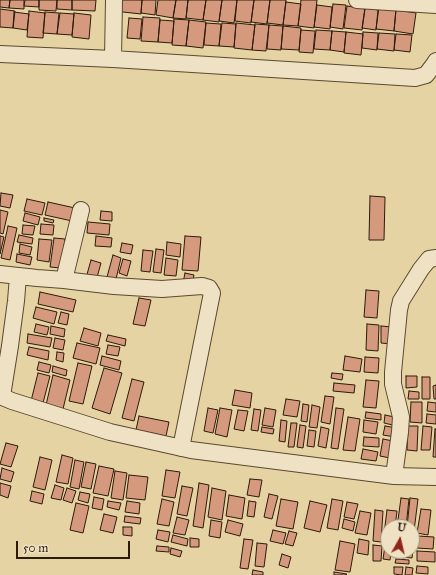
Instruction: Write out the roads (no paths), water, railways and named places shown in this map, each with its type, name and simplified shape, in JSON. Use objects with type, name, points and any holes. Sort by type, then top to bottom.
[{"type":"street","points":[[113,59],[114,0]]},
{"type":"street","points":[[357,0],[436,5]]},
{"type":"street","points":[[0,54],[113,59],[415,78],[426,75],[436,60]]},
{"type":"street","points":[[64,280],[81,210]]},
{"type":"street","points":[[394,476],[400,432],[400,417],[393,384],[399,310],[402,301],[428,259],[436,258]]},
{"type":"street","points":[[0,274],[114,286],[162,289],[202,286],[209,288],[212,293],[181,448]]},
{"type":"street","points":[[18,276],[10,346],[1,396],[12,401],[110,432],[191,450],[394,476],[436,477]]}]
